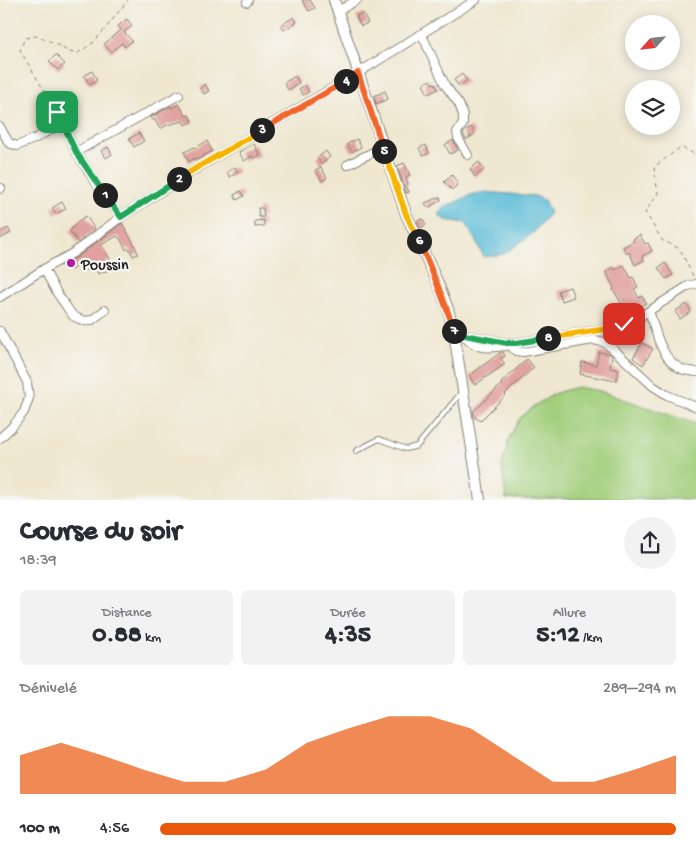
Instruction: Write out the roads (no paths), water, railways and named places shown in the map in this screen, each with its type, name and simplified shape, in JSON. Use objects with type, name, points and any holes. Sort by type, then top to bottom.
[{"type":"street","points":[[334,0],[406,214],[459,334],[463,390],[480,500]]},
{"type":"street","points":[[338,11],[357,0]]},
{"type":"street","points":[[0,297],[73,253],[121,217],[198,167],[358,73],[476,0]]},
{"type":"street","points":[[422,34],[446,85],[459,104],[463,115],[463,124],[457,132],[458,138],[468,154]]},
{"type":"street","points":[[76,152],[178,95]]},
{"type":"street","points":[[57,112],[76,152],[121,217]]},
{"type":"street","points":[[0,126],[9,143],[17,146],[63,123]]},
{"type":"street","points":[[347,165],[383,147]]},
{"type":"street","points":[[44,269],[57,293],[73,316],[84,321],[92,320],[105,310]]},
{"type":"street","points":[[459,334],[510,344],[606,329],[624,324],[696,283]]},
{"type":"street","points":[[649,311],[666,356],[673,364],[684,370],[696,372]]},
{"type":"street","points":[[0,331],[27,382],[29,398],[24,412],[0,438]]},
{"type":"street","points":[[510,344],[516,351],[523,352],[593,340],[604,342],[653,386],[667,395],[696,407]]},
{"type":"lane","points":[[356,451],[379,438],[406,449],[417,446],[463,390]]},
{"type":"water","points":[[484,192],[535,196],[544,200],[550,213],[532,234],[504,254],[484,257],[466,223],[445,220],[439,215],[443,208],[471,195]]},
{"type":"place","name":"Poussin","points":[[71,263]]}]
